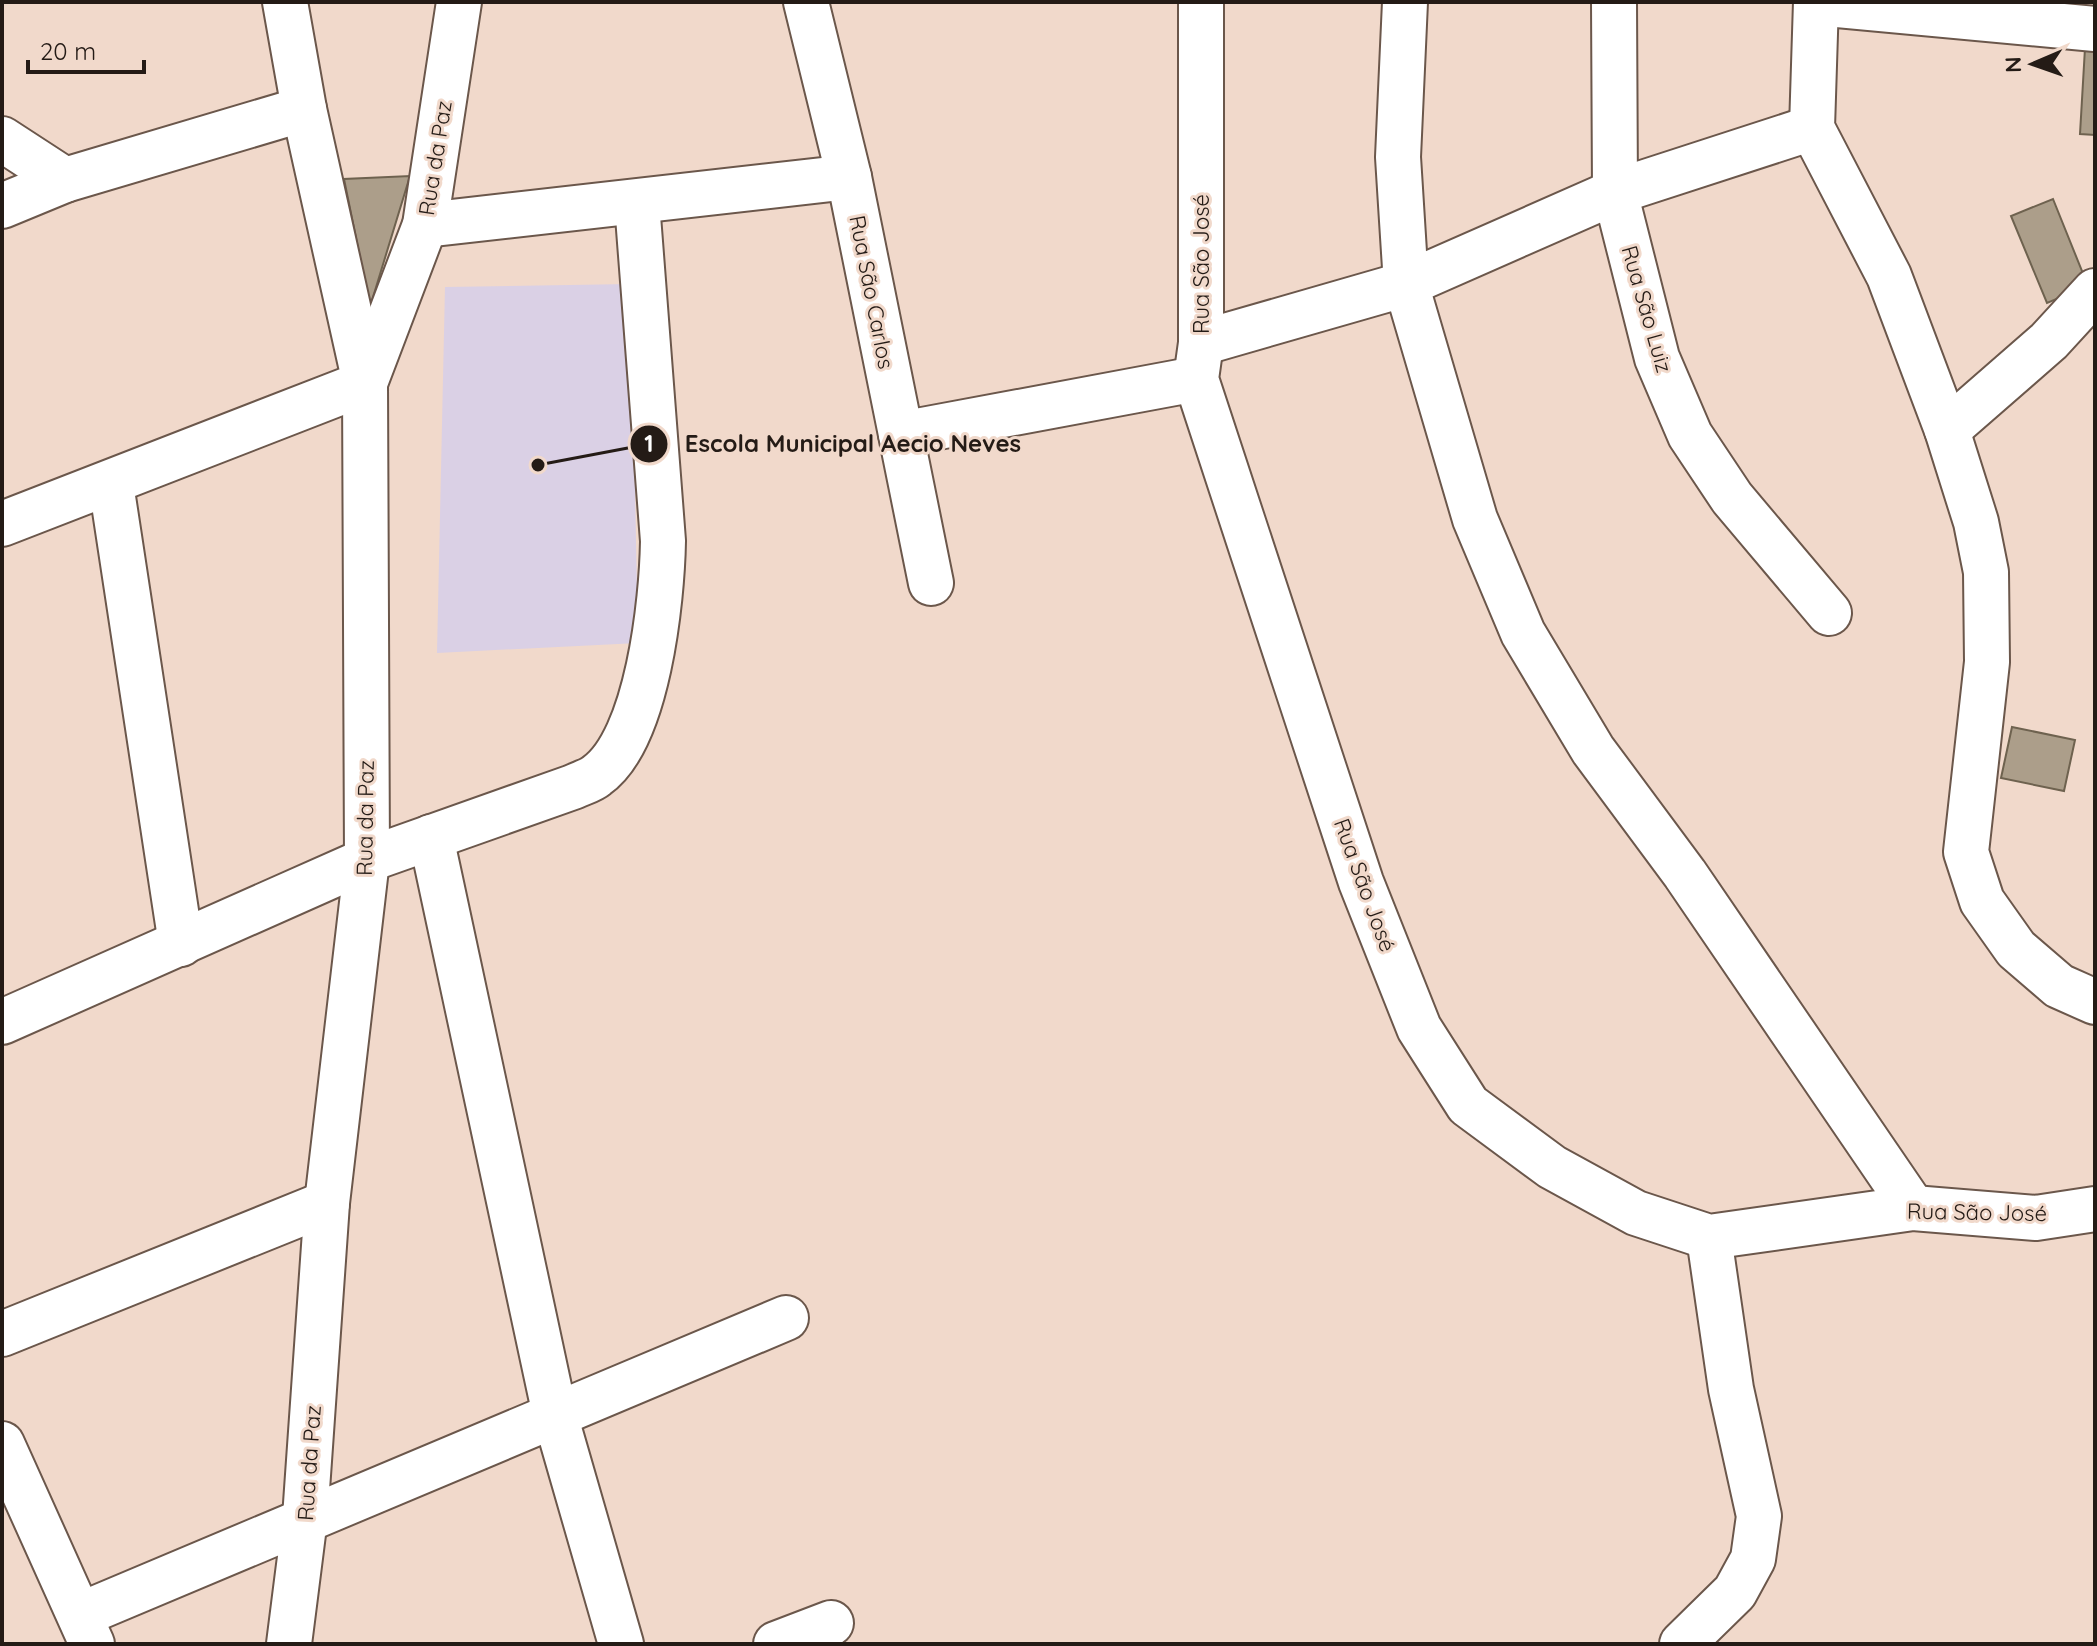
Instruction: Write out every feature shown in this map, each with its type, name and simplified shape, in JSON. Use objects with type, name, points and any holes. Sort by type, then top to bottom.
[{"type":"street","points":[[2,524],[365,383],[304,109],[285,2]]},
{"type":"street","name":"Rua da Paz","points":[[289,1644],[305,1518],[327,1203],[367,860],[365,383],[425,225],[459,2]]},
{"type":"street","name":"Rua São Carlos","points":[[806,2],[849,177],[931,583]]},
{"type":"street","name":"Rua São José","points":[[1201,2],[1199,361],[1361,882],[1419,1028],[1468,1105],[1552,1167],[1636,1213],[1709,1237],[1913,1208],[2036,1218],[2095,1209]]},
{"type":"street","points":[[1405,2],[1398,157],[1406,284],[1475,519],[1523,633],[1593,750],[1685,874],[1913,1208]]},
{"type":"street","name":"Rua São Luiz","points":[[1614,2],[1615,192],[1657,358],[1690,435],[1732,498],[1829,613]]},
{"type":"street","points":[[2078,18],[1816,2],[1812,128],[1889,276],[1947,430],[1976,522],[1986,572],[1987,662],[1966,852],[1982,901],[2016,949],[2059,986],[2095,1002]]},
{"type":"street","points":[[2,206],[65,180],[304,109]]},
{"type":"street","points":[[901,434],[1199,361],[1406,284],[1615,192],[1812,128]]},
{"type":"street","points":[[2,139],[65,180]]},
{"type":"street","points":[[425,225],[849,177]]},
{"type":"street","points":[[2,1022],[367,860],[597,776],[611,760],[630,727],[652,656],[662,595],[663,541],[637,203]]},
{"type":"street","points":[[1947,430],[2049,341],[2095,291]]},
{"type":"street","points":[[111,484],[181,944]]},
{"type":"street","points":[[431,837],[555,1415],[621,1644]]},
{"type":"street","points":[[2,1334],[327,1203]]},
{"type":"street","points":[[1682,1644],[1735,1592],[1753,1559],[1759,1516],[1731,1389],[1709,1237]]},
{"type":"street","points":[[2,1444],[86,1629],[305,1518],[786,1318]]},
{"type":"street","points":[[776,1644],[831,1623]]},
{"type":"shaded area","points":[[631,284],[638,643],[437,653],[445,287]]},
{"type":"building","points":[[2085,48],[2095,48],[2095,135],[2080,134]]},
{"type":"building","points":[[410,176],[370,307],[344,179]]},
{"type":"building","points":[[2053,199],[2088,286],[2047,303],[2011,216]]},
{"type":"building","points":[[2012,727],[2075,740],[2064,791],[2001,778]]},
{"type":"place","name":"Escola Municipal Aecio Neves","points":[[538,465]]}]
